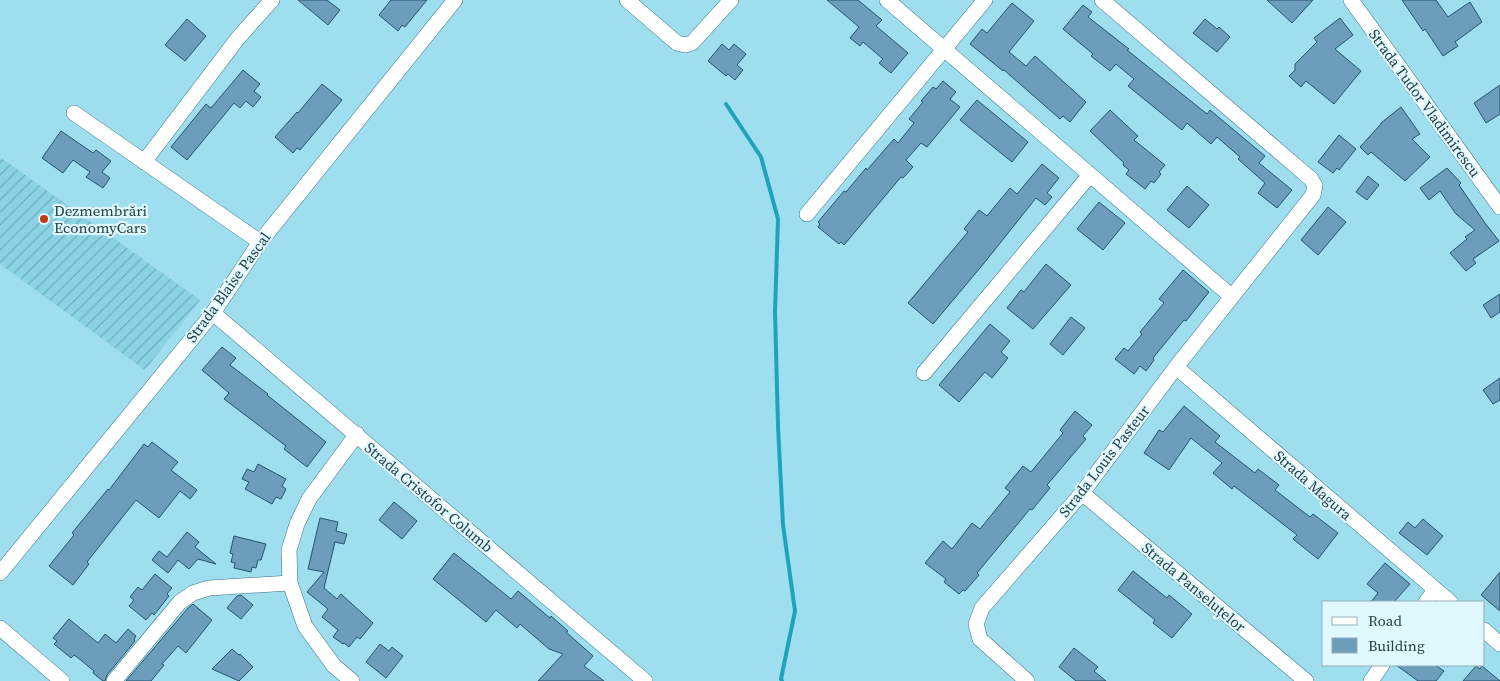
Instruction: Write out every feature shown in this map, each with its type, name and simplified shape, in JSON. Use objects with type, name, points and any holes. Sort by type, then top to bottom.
[{"type":"street","points":[[144,162],[233,44],[272,0]]},
{"type":"street","name":"Strada Blaise Pascal","points":[[0,573],[213,313],[260,242],[455,0]]},
{"type":"street","points":[[627,0],[677,43],[685,45],[692,43],[731,0]]},
{"type":"street","points":[[887,0],[1232,296]]},
{"type":"street","points":[[807,214],[984,0]]},
{"type":"street","name":"Strada Louis Pasteur","points":[[1027,681],[980,639],[976,624],[982,608],[1082,493],[1176,367],[1313,195],[1315,186],[1311,179],[1102,0]]},
{"type":"street","name":"Strada Tudor Vladimirescu","points":[[1351,0],[1500,207]]},
{"type":"street","points":[[74,113],[260,242]]},
{"type":"street","points":[[924,373],[1090,175]]},
{"type":"street","name":"Strada Cristofor Columb","points":[[213,313],[645,681]]},
{"type":"street","name":"Strada Magura","points":[[1176,367],[1449,601]]},
{"type":"street","points":[[352,681],[334,666],[305,626],[290,583],[289,550],[297,524],[309,499],[357,434]]},
{"type":"street","name":"Strada Panseluțelor","points":[[1082,493],[1306,681]]},
{"type":"street","points":[[114,681],[180,602],[193,593],[209,588],[290,583]]},
{"type":"street","points":[[1427,601],[1435,590]]},
{"type":"street","points":[[0,628],[62,681]]},
{"type":"street","points":[[1485,631],[1500,644]]},
{"type":"street","points":[[1371,681],[1381,666]]},
{"type":"shaded area","name":"Dezmembrări EconomyCars","points":[[0,157],[200,300],[145,370],[0,264]]},
{"type":"building","points":[[298,0],[327,0],[340,10],[328,25]]},
{"type":"building","points":[[391,0],[427,0],[405,27],[402,25],[398,31],[379,15]]},
{"type":"building","points":[[827,0],[858,0],[882,20],[876,26],[908,53],[891,73],[879,63],[883,59],[863,42],[860,46],[850,38],[859,27]]},
{"type":"building","points":[[1267,0],[1313,0],[1292,23]]},
{"type":"building","points":[[1402,0],[1436,0],[1448,17],[1470,2],[1482,22],[1455,42],[1458,46],[1443,56]]},
{"type":"building","points":[[1012,3],[1034,21],[1009,52],[1026,66],[1035,56],[1086,102],[1070,122],[1063,116],[1060,119],[1004,70],[970,44],[982,29],[987,33]]},
{"type":"building","points":[[1083,5],[1092,12],[1088,17],[1129,49],[1127,50],[1207,114],[1210,110],[1265,156],[1259,163],[1292,190],[1277,208],[1258,193],[1265,183],[1217,137],[1211,144],[1187,123],[1182,130],[1128,86],[1134,79],[1116,64],[1110,71],[1063,29]]},
{"type":"building","points":[[1340,18],[1353,35],[1335,49],[1361,71],[1334,104],[1306,81],[1301,87],[1289,76],[1295,70],[1295,64],[1317,42],[1314,38]]},
{"type":"building","points":[[187,19],[206,36],[185,61],[165,45]]},
{"type":"building","points":[[1205,19],[1217,29],[1219,27],[1230,37],[1217,52],[1193,33]]},
{"type":"building","points":[[722,44],[729,50],[734,44],[746,54],[737,65],[743,70],[735,80],[728,74],[726,76],[708,61]]},
{"type":"building","points":[[243,70],[260,84],[254,91],[261,97],[253,107],[246,101],[240,108],[234,103],[187,160],[171,147],[206,104],[211,108]]},
{"type":"building","points":[[943,81],[956,92],[950,99],[960,107],[927,147],[921,143],[906,160],[913,167],[903,178],[901,177],[844,245],[841,242],[839,244],[818,227],[820,224],[818,222],[844,191],[846,192],[894,139],[898,143],[914,123],[909,119],[923,102],[921,101],[933,87],[936,89]]},
{"type":"building","points":[[322,84],[342,100],[300,150],[297,148],[293,153],[275,137]]},
{"type":"building","points":[[1500,85],[1500,114],[1486,123],[1474,103]]},
{"type":"building","points":[[977,100],[1028,142],[1012,162],[960,120]]},
{"type":"building","points":[[1401,107],[1420,134],[1412,139],[1430,157],[1405,181],[1371,152],[1368,155],[1360,147],[1381,123]]},
{"type":"building","points":[[1110,110],[1138,136],[1134,140],[1165,165],[1154,183],[1151,181],[1145,189],[1126,174],[1129,170],[1123,165],[1124,163],[1090,131]]},
{"type":"building","points":[[61,131],[93,153],[96,150],[111,161],[102,172],[110,178],[103,188],[86,177],[90,172],[73,160],[63,173],[42,158]]},
{"type":"building","points":[[1339,135],[1356,149],[1339,170],[1337,168],[1333,173],[1318,162]]},
{"type":"building","points":[[1042,164],[1059,178],[1047,193],[1052,197],[1045,205],[1036,198],[933,324],[908,303],[968,232],[964,229],[979,210],[987,216],[1010,188],[1017,194]]},
{"type":"building","points":[[1447,168],[1461,183],[1459,185],[1499,241],[1473,259],[1476,263],[1466,271],[1450,253],[1467,239],[1465,237],[1475,230],[1456,214],[1440,191],[1429,200],[1420,188]]},
{"type":"building","points":[[1368,176],[1379,185],[1367,200],[1356,192]]},
{"type":"building","points":[[1187,186],[1209,205],[1189,228],[1167,210]]},
{"type":"building","points":[[1099,202],[1125,223],[1103,250],[1077,229]]},
{"type":"building","points":[[1328,207],[1346,222],[1318,255],[1301,240]]},
{"type":"building","points":[[1046,264],[1071,285],[1033,329],[1007,308],[1021,290],[1024,292]]},
{"type":"building","points":[[1183,270],[1209,292],[1153,358],[1154,360],[1146,371],[1140,366],[1134,374],[1115,359],[1124,348],[1128,351],[1142,334],[1140,332],[1164,303],[1159,299]]},
{"type":"building","points":[[1500,294],[1500,312],[1491,318],[1483,305]]},
{"type":"building","points":[[1071,317],[1085,328],[1063,355],[1050,344]]},
{"type":"building","points":[[990,324],[1010,341],[1001,352],[1008,358],[992,378],[985,372],[959,402],[939,385]]},
{"type":"building","points":[[222,347],[236,358],[230,365],[326,442],[307,467],[284,449],[286,446],[224,399],[229,393],[202,370]]},
{"type":"building","points":[[1500,378],[1500,400],[1493,404],[1483,390]]},
{"type":"building","points":[[1184,406],[1220,436],[1215,442],[1255,473],[1258,469],[1279,485],[1275,490],[1310,517],[1313,514],[1338,533],[1318,559],[1293,539],[1297,535],[1234,486],[1232,489],[1213,473],[1222,463],[1191,438],[1169,470],[1144,453],[1159,430],[1163,432]]},
{"type":"building","points":[[1075,411],[1092,425],[1083,436],[1086,439],[1047,485],[1050,488],[977,573],[979,575],[965,591],[963,590],[959,594],[944,582],[946,579],[925,563],[943,541],[952,549],[972,523],[980,529],[1010,492],[1005,488],[1023,466],[1031,472],[1063,433],[1060,430]]},
{"type":"building","points":[[152,442],[178,462],[171,470],[197,490],[190,499],[180,491],[159,518],[136,500],[87,562],[89,564],[73,585],[49,566],[74,535],[72,533],[109,490],[144,444],[148,447]]},
{"type":"building","points":[[258,464],[286,479],[282,486],[286,489],[281,499],[276,497],[272,504],[245,489],[249,482],[242,479],[247,469],[254,472]]},
{"type":"building","points":[[394,502],[417,521],[402,539],[379,520]]},
{"type":"building","points":[[320,518],[338,522],[336,531],[347,534],[344,544],[335,542],[324,588],[337,599],[341,594],[373,623],[360,639],[357,637],[349,647],[333,637],[338,630],[322,617],[328,609],[307,592],[324,572],[308,569]]},
{"type":"building","points":[[1423,519],[1443,536],[1427,555],[1399,533],[1408,522],[1415,528]]},
{"type":"building","points":[[187,532],[199,542],[195,547],[216,564],[198,559],[189,569],[178,560],[168,573],[152,560],[159,551],[167,557]]},
{"type":"building","points":[[234,536],[266,544],[261,560],[258,560],[256,568],[252,567],[251,572],[234,568],[235,563],[231,562],[233,554],[230,553]]},
{"type":"building","points":[[454,553],[511,599],[518,591],[550,618],[551,616],[593,656],[584,666],[604,681],[538,681],[563,654],[549,649],[520,624],[517,628],[496,610],[486,622],[433,579]]},
{"type":"building","points":[[1385,563],[1410,584],[1395,601],[1372,601],[1378,593],[1367,584]]},
{"type":"building","points":[[1133,571],[1167,598],[1169,595],[1192,614],[1172,638],[1153,623],[1155,620],[1118,590]]},
{"type":"building","points":[[1500,572],[1500,611],[1481,595]]},
{"type":"building","points":[[155,574],[172,588],[167,594],[169,596],[154,615],[152,613],[146,620],[129,606],[134,600],[130,597],[138,587],[142,590]]},
{"type":"building","points":[[241,595],[253,605],[241,619],[227,608],[237,596]]},
{"type":"building","points":[[193,604],[212,620],[186,653],[178,646],[162,664],[164,665],[151,681],[126,681],[188,608]]},
{"type":"building","points":[[69,619],[98,643],[105,634],[116,643],[128,629],[136,636],[135,641],[107,675],[105,681],[93,673],[94,671],[77,657],[74,655],[71,658],[54,644],[57,641],[53,638]]},
{"type":"building","points":[[380,644],[389,651],[392,647],[403,656],[386,678],[366,662]]},
{"type":"building","points":[[1074,648],[1098,667],[1094,671],[1106,681],[1076,681],[1059,667]]},
{"type":"building","points":[[232,649],[253,667],[239,681],[212,669]]},
{"type":"building","points":[[1397,666],[1436,666],[1444,671],[1436,681],[1418,681]]},
{"type":"building","points":[[1476,666],[1480,669],[1482,666],[1500,681],[1463,681]]},
{"type":"waterway","points":[[726,104],[761,157],[778,219],[775,312],[778,426],[783,525],[795,611],[782,681]]},
{"type":"place","name":"Dezmembrări EconomyCars","points":[[44,219]]}]
